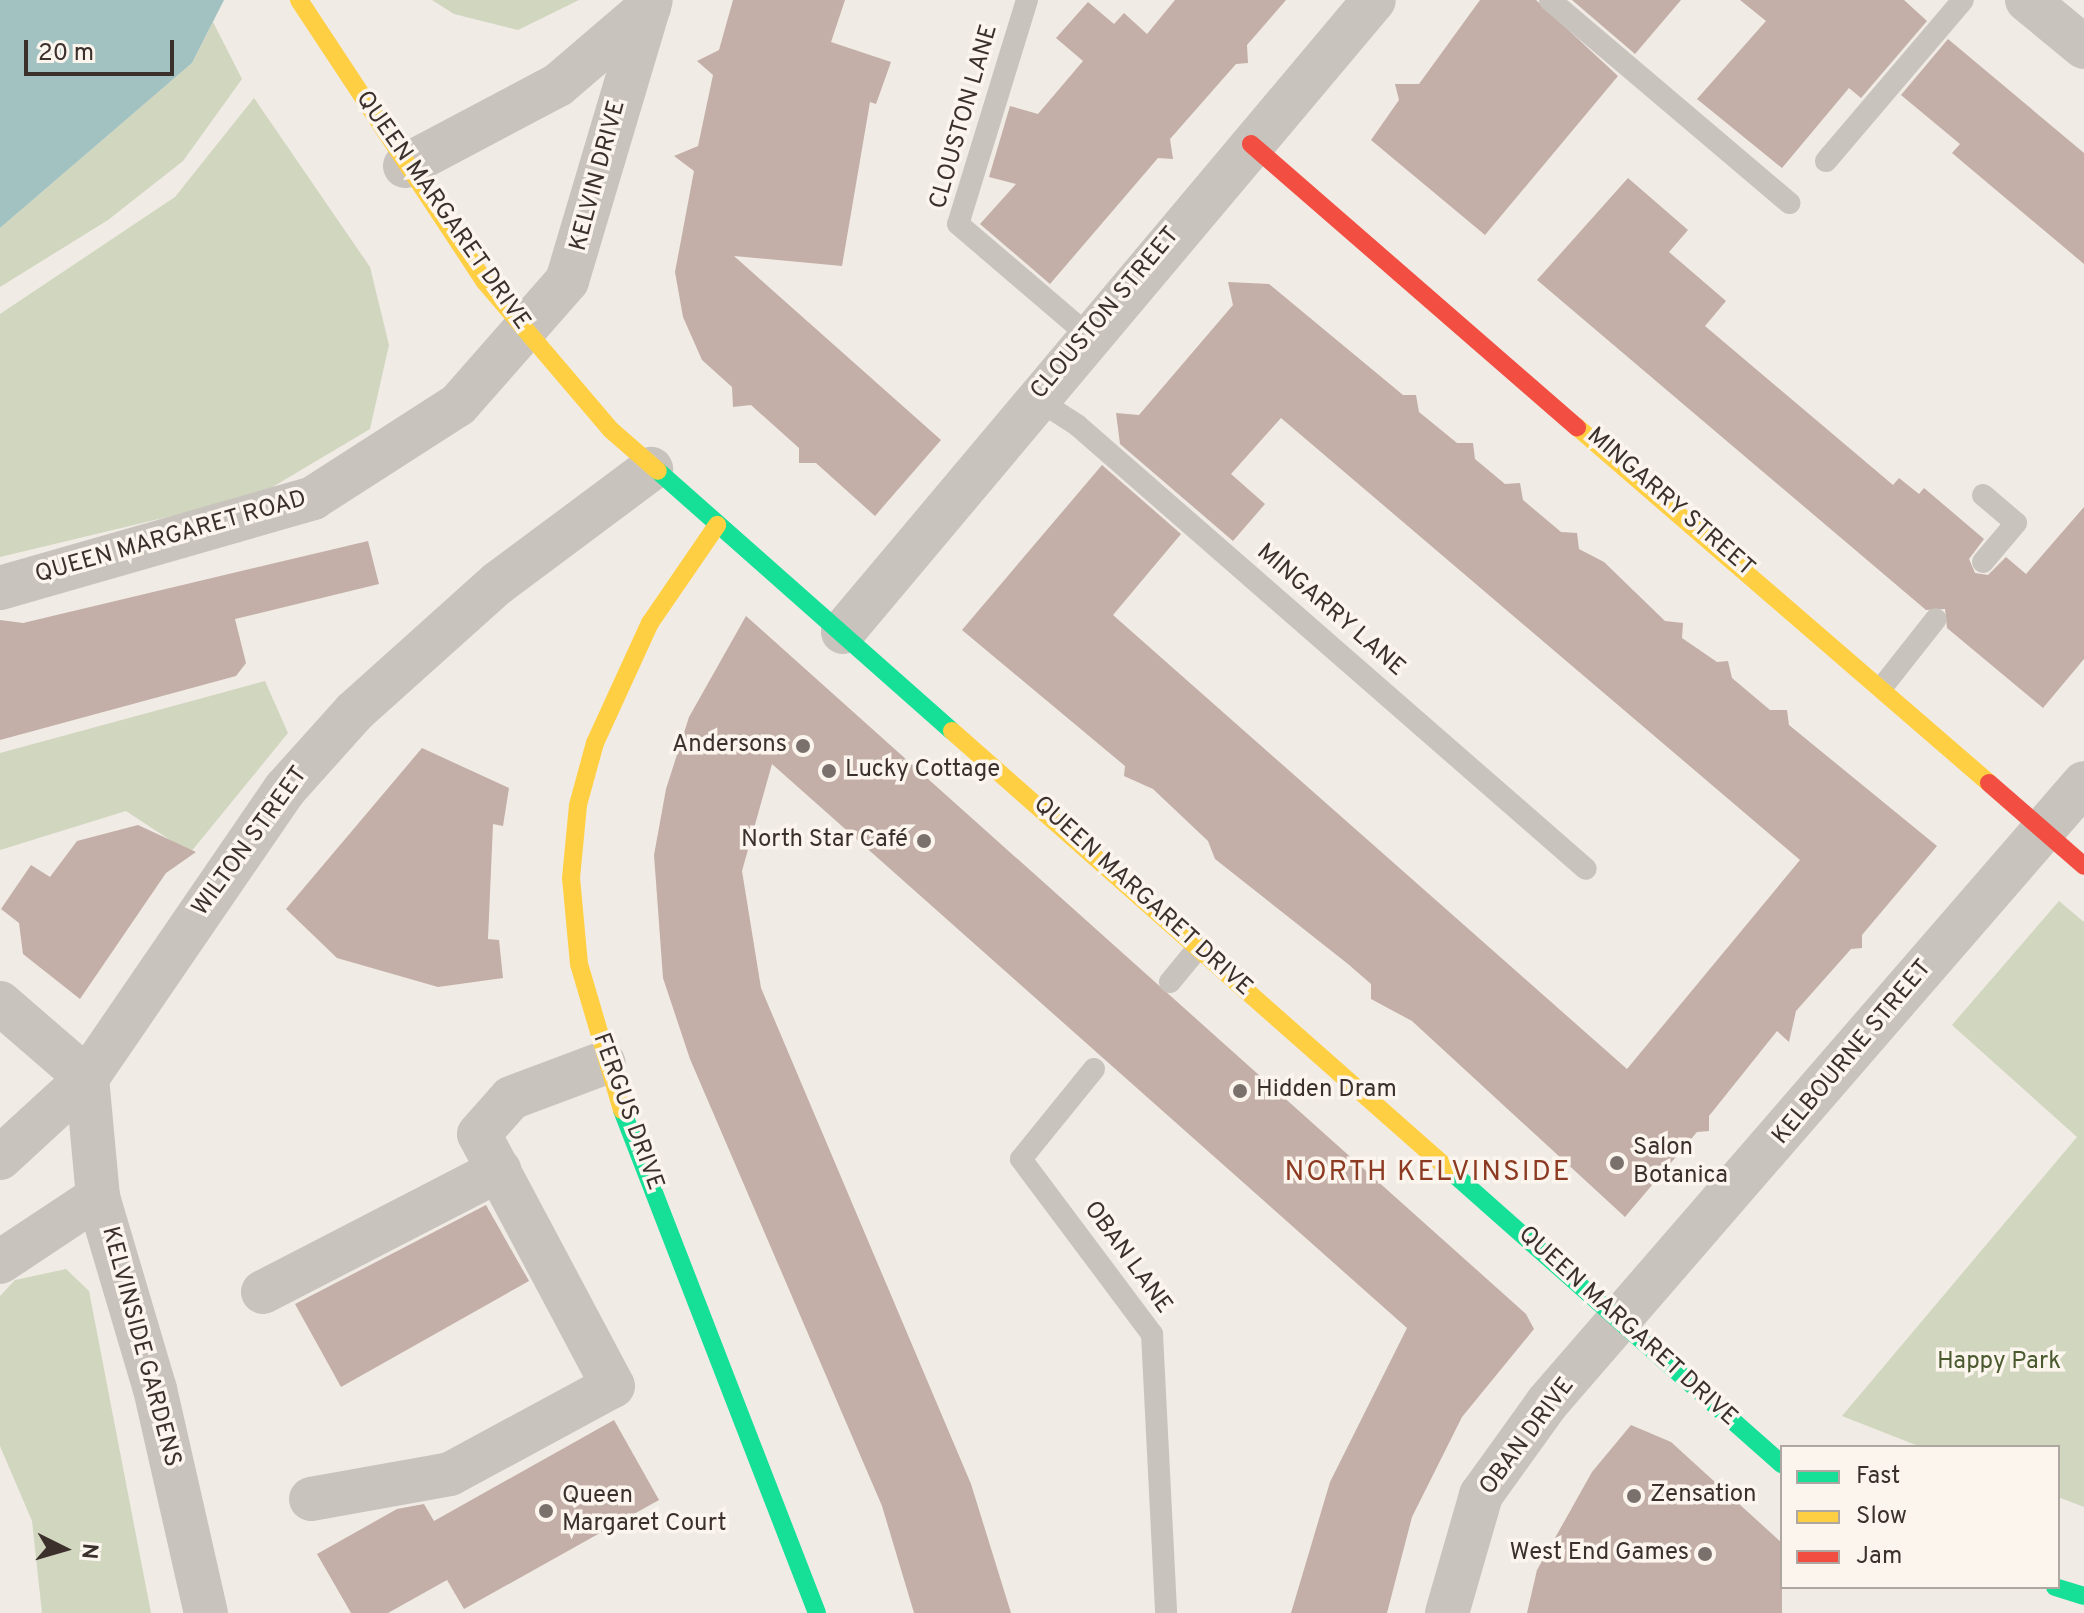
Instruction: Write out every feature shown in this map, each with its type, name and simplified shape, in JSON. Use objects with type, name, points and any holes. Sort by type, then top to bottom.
[{"type":"street","name":"QUEEN MARGARET DRIVE","points":[[299,0],[405,166],[527,333],[651,469],[843,632],[1780,1462]]},
{"type":"street","name":"CLOUSTON STREET","points":[[843,632],[1035,398],[1374,0]]},
{"type":"street","points":[[2027,0],[2084,47]]},
{"type":"street","name":"KELVIN DRIVE","points":[[405,166],[558,85],[650,4]]},
{"type":"street","name":"KELVIN DRIVE","points":[[527,333],[575,264],[650,4]]},
{"type":"street","name":"MINGARRY STREET","points":[[1251,144],[2047,828],[2084,866]]},
{"type":"street","name":"QUEEN MARGARET ROAD","points":[[0,588],[313,498],[458,405],[527,333]]},
{"type":"street","name":"WILTON STREET","points":[[0,1158],[87,1078],[285,789],[354,712],[498,583],[651,469]]},
{"type":"street","name":"FERGUS DRIVE","points":[[717,525],[691,554],[617,685],[578,805],[571,878],[579,964],[604,1063],[817,1613]]},
{"type":"street","name":"KELBOURNE STREET","points":[[1617,1318],[1677,1259],[2084,783]]},
{"type":"street","points":[[0,1003],[87,1078]]},
{"type":"street","points":[[311,1499],[450,1474],[613,1386],[479,1134],[511,1098],[604,1063]]},
{"type":"street","name":"KELVINSIDE GARDENS","points":[[87,1078],[98,1197],[155,1389],[206,1613]]},
{"type":"street","points":[[263,1292],[499,1170]]},
{"type":"street","points":[[0,1262],[98,1197]]},
{"type":"street","name":"OBAN DRIVE","points":[[1447,1613],[1481,1495],[1617,1318]]},
{"type":"street","points":[[2060,1589],[2084,1596]]},
{"type":"lane","name":"CLOUSTON LANE","points":[[1027,0],[958,224],[1088,335]]},
{"type":"lane","points":[[1550,0],[1789,203]]},
{"type":"lane","points":[[1826,161],[1963,0]]},
{"type":"lane","name":"MINGARRY LANE","points":[[1035,398],[1077,425],[1586,869]]},
{"type":"lane","points":[[1983,495],[2016,523],[1983,562]]},
{"type":"lane","points":[[1883,686],[1936,619]]},
{"type":"lane","points":[[1170,982],[1198,948]]},
{"type":"lane","name":"OBAN LANE","points":[[1094,1069],[1021,1159],[1152,1334],[1166,1613]]},
{"type":"green space","points":[[432,0],[579,0],[518,30],[454,14]]},
{"type":"green space","points":[[213,22],[242,79],[183,161],[108,220],[0,287],[0,228],[192,63]]},
{"type":"green space","points":[[254,98],[370,267],[389,345],[370,429],[259,495],[0,557],[0,314],[175,197]]},
{"type":"green space","points":[[265,681],[288,733],[190,853],[126,811],[0,850],[0,753]]},
{"type":"green space","name":"Happy Park","points":[[2059,901],[2084,922],[2084,1507],[2060,1498],[2060,1445],[1916,1445],[1842,1416],[2077,1137],[1952,1025]]},
{"type":"green space","points":[[66,1269],[89,1291],[151,1613],[42,1613],[32,1521],[0,1446],[0,1296],[15,1280]]},
{"type":"water","points":[[0,0],[224,0],[192,63],[0,228]]},
{"type":"building","points":[[733,0],[845,0],[831,42],[891,62],[876,104],[870,102],[842,266],[734,256],[941,440],[875,516],[816,463],[799,463],[799,448],[751,405],[733,407],[732,387],[702,360],[683,317],[675,272],[694,171],[674,156],[698,146],[713,75],[697,61],[719,50]]},
{"type":"building","points":[[1175,0],[1286,0],[1247,45],[1248,63],[1236,64],[1170,139],[1173,159],[1158,158],[1050,284],[980,224],[1016,184],[989,177],[1010,106],[1038,114],[1083,61],[1056,38],[1088,2],[1114,24],[1124,13],[1147,34]]},
{"type":"building","points":[[1480,0],[1536,0],[1618,76],[1485,235],[1371,140],[1399,100],[1395,84],[1419,84]]},
{"type":"building","points":[[1572,0],[1681,0],[1635,54]]},
{"type":"building","points":[[1740,0],[1904,0],[1927,21],[1861,98],[1849,88],[1782,168],[1697,99],[1766,21]]},
{"type":"building","points":[[1948,39],[2084,153],[2084,264],[1952,153],[1960,144],[1901,95]]},
{"type":"building","points":[[1628,178],[1688,230],[1669,252],[1726,301],[1705,326],[1893,485],[1899,478],[1919,494],[1924,488],[1984,539],[1969,559],[1975,573],[1988,575],[2006,557],[2026,574],[2084,507],[2084,659],[2043,708],[1947,628],[1945,609],[1926,610],[1537,280]]},
{"type":"building","points":[[1228,282],[1269,284],[1403,395],[1416,395],[1419,412],[1457,443],[1473,443],[1475,459],[1505,484],[1520,483],[1523,500],[1561,532],[1577,533],[1579,549],[1604,562],[1665,621],[1683,623],[1682,638],[1717,662],[1728,661],[1732,678],[1770,710],[1787,710],[1789,725],[1937,846],[1862,935],[1862,948],[1851,949],[1796,1011],[1789,1042],[1777,1031],[1709,1116],[1709,1131],[1697,1132],[1625,1217],[1412,1021],[1371,999],[1371,984],[1215,859],[1208,841],[1153,789],[1124,776],[1125,766],[962,630],[1102,465],[1181,534],[1113,615],[1627,1069],[1800,860],[1281,418],[1231,474],[1265,504],[1233,541],[1120,444],[1116,413],[1139,415],[1233,305]]},
{"type":"building","points":[[368,541],[379,584],[235,619],[246,663],[236,676],[0,740],[0,620],[23,623]]},
{"type":"building","points":[[746,616],[1526,1314],[1534,1329],[1462,1417],[1412,1517],[1387,1613],[1291,1613],[1330,1482],[1407,1328],[772,764],[742,871],[761,988],[971,1484],[1011,1613],[914,1613],[882,1506],[690,1059],[663,978],[654,855],[666,789],[689,717]]},
{"type":"building","points":[[422,748],[509,788],[503,826],[493,824],[488,939],[499,940],[503,978],[438,987],[337,958],[286,909]]},
{"type":"building","points":[[138,825],[196,852],[166,873],[80,999],[23,954],[19,923],[1,909],[31,865],[50,877],[77,841]]},
{"type":"building","points":[[486,1205],[529,1281],[341,1387],[295,1304]]},
{"type":"building","name":"Queen Margaret Court","points":[[614,1420],[659,1500],[464,1609],[447,1580],[388,1613],[351,1613],[317,1554],[397,1509],[424,1504],[434,1521]]},
{"type":"building","points":[[1631,1425],[1671,1442],[1780,1541],[1782,1613],[1527,1613],[1537,1570],[1592,1472]]},
{"type":"traffic: fast","points":[[658,471],[952,731]]},
{"type":"traffic: fast","points":[[622,1110],[817,1613]]},
{"type":"traffic: fast","points":[[1447,1168],[1780,1462]]},
{"type":"traffic: fast","points":[[2060,1589],[2084,1596]]},
{"type":"traffic: slow","points":[[299,0],[485,282],[611,430],[658,471]]},
{"type":"traffic: slow","points":[[1577,427],[1989,783]]},
{"type":"traffic: slow","points":[[622,1110],[579,964],[571,878],[578,805],[595,743],[650,623],[717,525]]},
{"type":"traffic: slow","points":[[952,731],[1447,1168]]},
{"type":"traffic: jam","points":[[1251,144],[1577,427]]},
{"type":"traffic: jam","points":[[1989,783],[2084,866]]},
{"type":"place","name":"Andersons","points":[[803,746]]},
{"type":"place","name":"Lucky Cottage","points":[[829,771]]},
{"type":"place","name":"North Star Café","points":[[924,841]]},
{"type":"place","name":"Hidden Dram","points":[[1240,1091]]},
{"type":"place","name":"Salon Botanica","points":[[1617,1163]]},
{"type":"place","name":"Zensation","points":[[1634,1496]]},
{"type":"place","name":"Queen Margaret Court","points":[[546,1511]]},
{"type":"place","name":"West End Games","points":[[1705,1554]]},
{"type":"district","name":"NORTH KELVINSIDE","points":[[1428,1173]]}]
